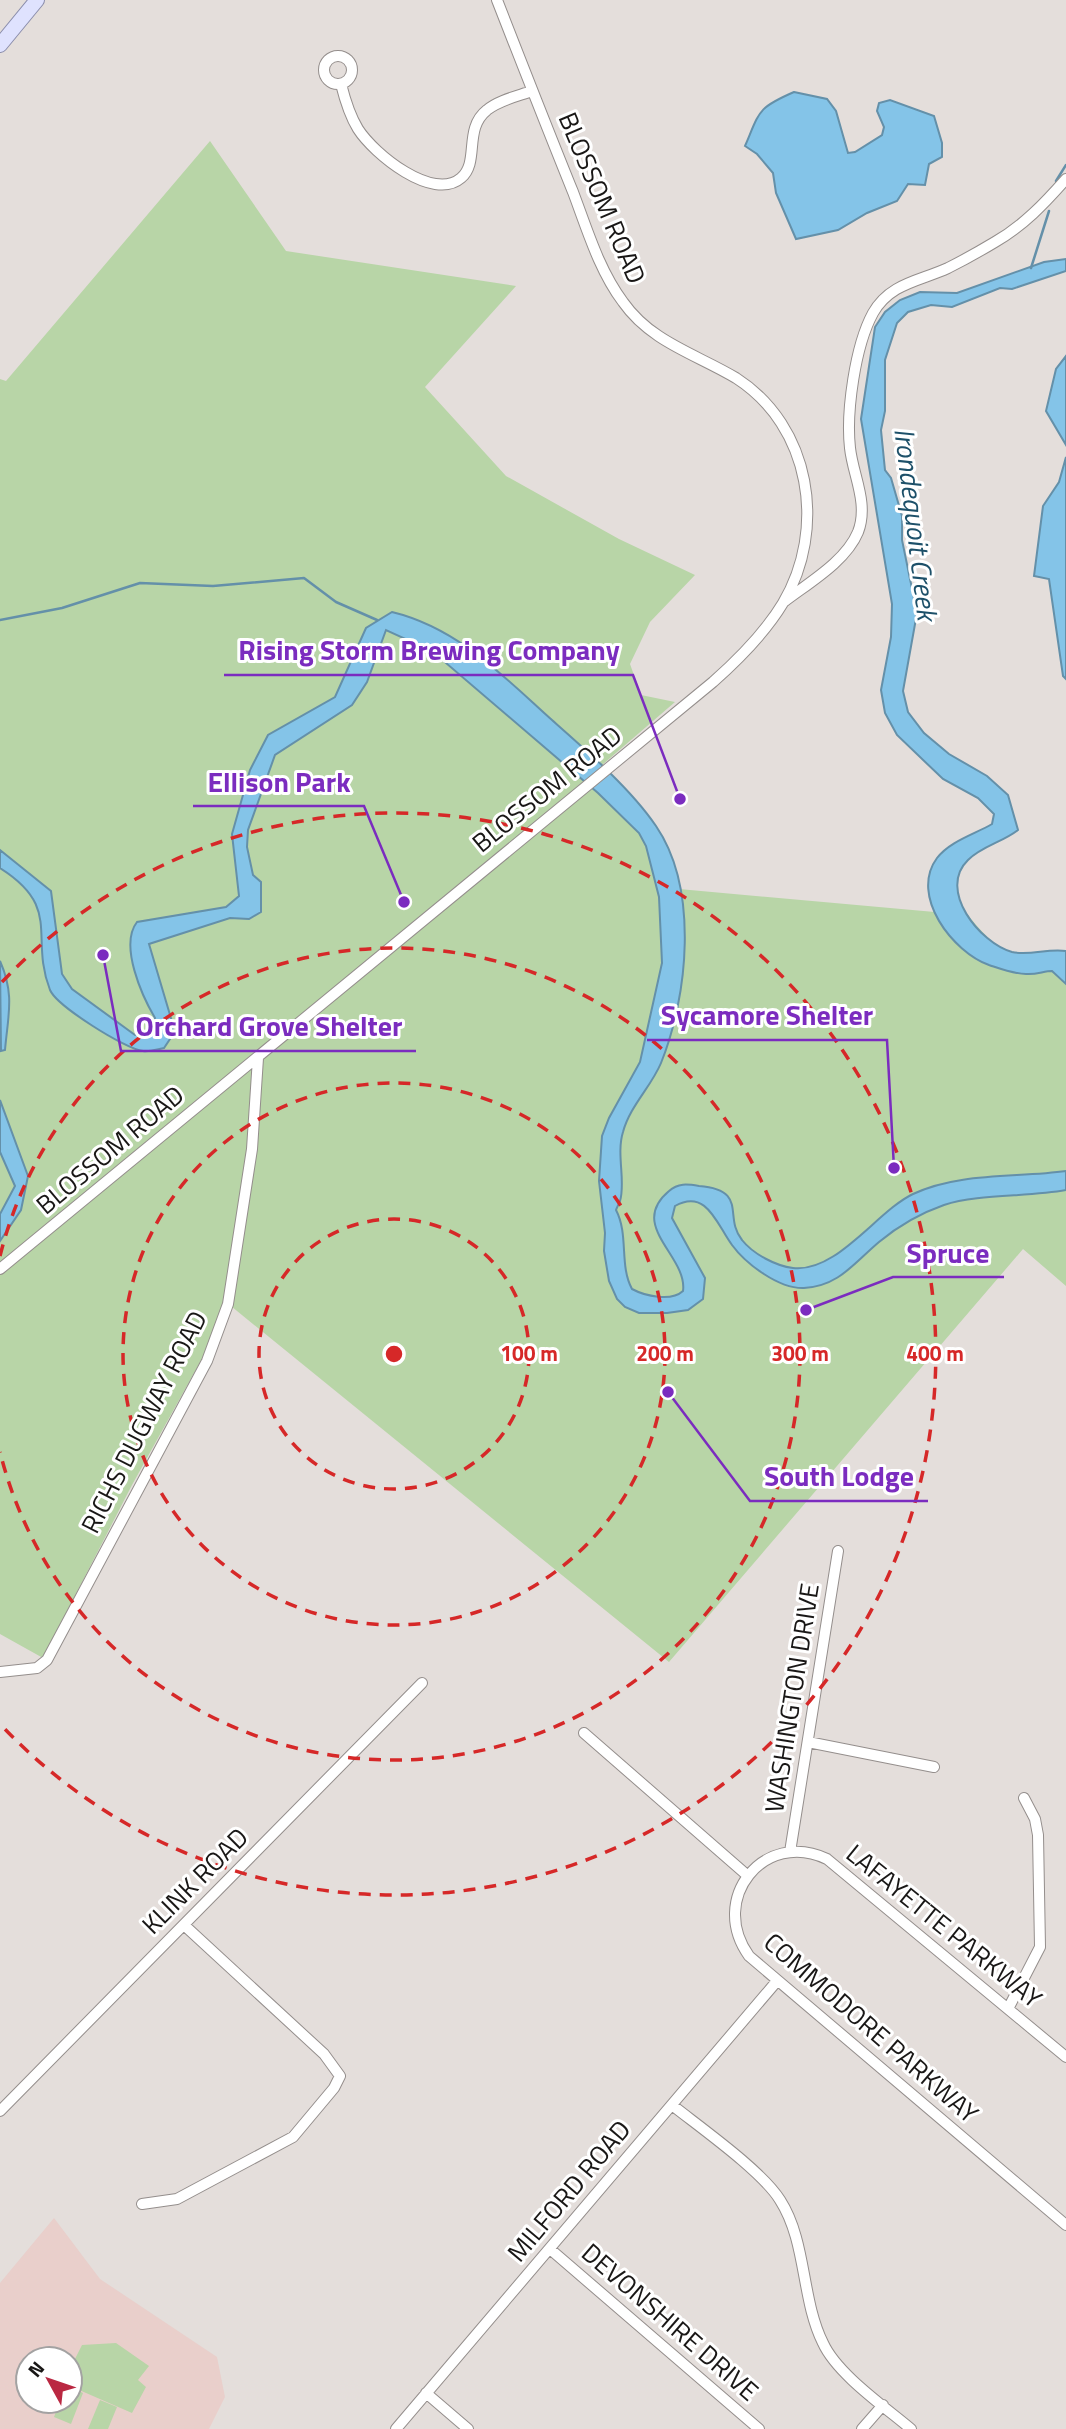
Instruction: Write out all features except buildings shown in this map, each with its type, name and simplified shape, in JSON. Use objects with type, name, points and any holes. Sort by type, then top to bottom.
[{"type":"main road","points":[[0,45],[37,0]]},
{"type":"street","name":"BLOSSOM ROAD","points":[[0,1269],[732,665],[783,603],[801,559],[808,510],[806,484],[793,443],[768,406],[754,392],[736,378],[662,340],[626,307],[588,232],[497,0]]},
{"type":"street","points":[[341,84],[355,124],[381,156],[425,181],[448,185],[465,176],[469,167],[473,130],[480,117],[494,105],[532,91]]},
{"type":"street","points":[[783,603],[840,556],[858,532],[862,508],[850,447],[849,416],[861,349],[875,311],[902,285],[946,269],[998,240],[1046,202],[1066,179]]},
{"type":"street","name":"RICHS DUGWAY ROAD","points":[[0,1672],[33,1669],[47,1660],[207,1360],[228,1304],[238,1257],[251,1149],[258,1058]]},
{"type":"street","name":"WASHINGTON DRIVE","points":[[790,1852],[838,1551]]},
{"type":"street","name":"KLINK ROAD","points":[[0,2111],[422,1683]]},
{"type":"street","points":[[584,1733],[748,1875],[764,1861],[790,1852]]},
{"type":"street","points":[[808,1742],[934,1767]]},
{"type":"street","points":[[1009,2007],[1040,1947],[1038,1835],[1035,1819],[1024,1798]]},
{"type":"street","name":"LAFAYETTE PARKWAY","points":[[790,1852],[814,1854],[834,1864],[1066,2057]]},
{"type":"street","name":"COMMODORE PARKWAY","points":[[748,1875],[734,1906],[735,1929],[749,1956],[1066,2225]]},
{"type":"street","points":[[142,2204],[177,2199],[293,2137],[339,2080],[339,2073],[324,2054],[184,1925]]},
{"type":"street","name":"MILFORD ROAD","points":[[396,2429],[777,1981]]},
{"type":"street","points":[[672,2105],[766,2183],[779,2197],[792,2225],[811,2309],[823,2345],[836,2363],[911,2429]]},
{"type":"street","name":"DEVONSHIRE DRIVE","points":[[550,2249],[759,2429]]},
{"type":"street","points":[[426,2393],[468,2429]]},
{"type":"street","points":[[862,2429],[883,2405]]},
{"type":"shaded area","points":[[54,2218],[100,2279],[217,2357],[225,2397],[209,2429],[0,2429],[0,2283]]},
{"type":"green space","points":[[210,141],[286,251],[516,286],[425,387],[506,476],[619,539],[695,575],[650,622],[630,664],[641,695],[675,702],[602,765],[657,827],[666,844],[679,889],[968,915],[986,936],[1009,951],[1066,951],[1066,1286],[1023,1249],[669,1662],[226,1302],[204,1355],[132,1485],[43,1658],[0,1634],[0,379],[6,381]]},
{"type":"green space","points":[[116,2343],[149,2366],[138,2380],[146,2387],[132,2413],[84,2392],[82,2345]]},
{"type":"green space","points":[[100,2400],[117,2407],[108,2429],[88,2429]]},
{"type":"green space","points":[[55,2415],[74,2415],[71,2424],[54,2417]]},
{"type":"water","points":[[794,92],[827,99],[836,111],[848,153],[855,152],[882,135],[884,127],[877,111],[879,103],[890,100],[934,116],[942,143],[942,157],[929,164],[925,185],[908,184],[897,201],[867,213],[838,230],[796,239],[776,193],[773,173],[757,154],[745,146],[761,112],[773,102]]},
{"type":"water","points":[[1066,259],[1066,271],[1012,289],[1000,288],[952,307],[931,305],[908,312],[897,323],[885,360],[885,411],[881,430],[885,470],[891,478],[902,516],[902,540],[917,613],[903,691],[908,712],[924,733],[949,754],[987,776],[1008,795],[1018,830],[968,860],[960,872],[957,886],[960,900],[976,927],[1000,947],[1019,953],[1066,951],[1066,984],[1052,971],[1017,973],[975,958],[949,935],[932,905],[928,889],[930,873],[937,858],[956,842],[992,824],[994,814],[978,798],[943,779],[897,735],[885,713],[881,690],[891,637],[892,604],[861,419],[875,327],[885,312],[900,300],[920,292],[957,293],[1044,262]]},
{"type":"water","points":[[1066,356],[1066,445],[1046,411],[1056,369]]},
{"type":"water","points":[[1066,457],[1066,679],[1063,676],[1049,579],[1034,576],[1043,506],[1059,482]]},
{"type":"water","points":[[392,612],[438,629],[497,671],[621,784],[646,812],[670,852],[679,880],[684,911],[683,975],[678,1007],[661,1063],[630,1114],[620,1149],[622,1193],[616,1210],[622,1230],[628,1280],[632,1289],[651,1296],[665,1297],[683,1291],[682,1278],[656,1229],[654,1216],[658,1204],[672,1188],[679,1185],[714,1189],[724,1193],[730,1199],[734,1222],[742,1240],[765,1258],[793,1268],[809,1267],[825,1261],[841,1251],[899,1202],[931,1187],[969,1179],[1066,1171],[1066,1190],[972,1199],[944,1205],[918,1216],[894,1231],[837,1278],[804,1288],[774,1280],[754,1267],[732,1245],[710,1211],[695,1202],[686,1202],[675,1206],[672,1218],[705,1278],[703,1299],[688,1310],[667,1313],[639,1313],[625,1307],[617,1299],[609,1281],[599,1181],[602,1136],[640,1062],[662,963],[659,897],[646,846],[639,833],[598,793],[432,651],[386,630],[367,682],[352,705],[275,755],[248,830],[247,847],[253,875],[261,882],[261,912],[249,919],[230,918],[149,944],[173,1025],[172,1036],[164,1048],[146,1051],[122,1043],[65,1006],[50,990],[44,971],[38,910],[31,896],[0,868],[0,850],[51,891],[62,974],[72,989],[135,1035],[147,1033],[155,1018],[144,997],[131,957],[132,932],[137,922],[226,907],[239,896],[232,834],[250,770],[268,735],[335,697],[366,628]]},
{"type":"water","points":[[0,961],[9,995],[5,1050],[1,1051]]},
{"type":"water","points":[[0,1100],[28,1176],[21,1210],[0,1241],[0,1214],[15,1186],[0,1152]]},
{"type":"waterway","points":[[1056,181],[1066,165]]},
{"type":"waterway","points":[[1031,268],[1049,211]]},
{"type":"waterway","points":[[0,620],[62,608],[140,583],[213,586],[304,578],[336,602],[377,620]]},
{"type":"place","name":"Rising Storm Brewing Company","points":[[680,799]]},
{"type":"place","name":"Ellison Park","points":[[404,902]]},
{"type":"place","name":"Orchard Grove Shelter","points":[[103,955]]},
{"type":"place","name":"Sycamore Shelter","points":[[894,1168]]},
{"type":"place","name":"Spruce","points":[[806,1310]]},
{"type":"place","name":"South Lodge","points":[[668,1392]]},
{"type":"water label","name":"Irondequoit Creek","points":[[916,524]]}]
